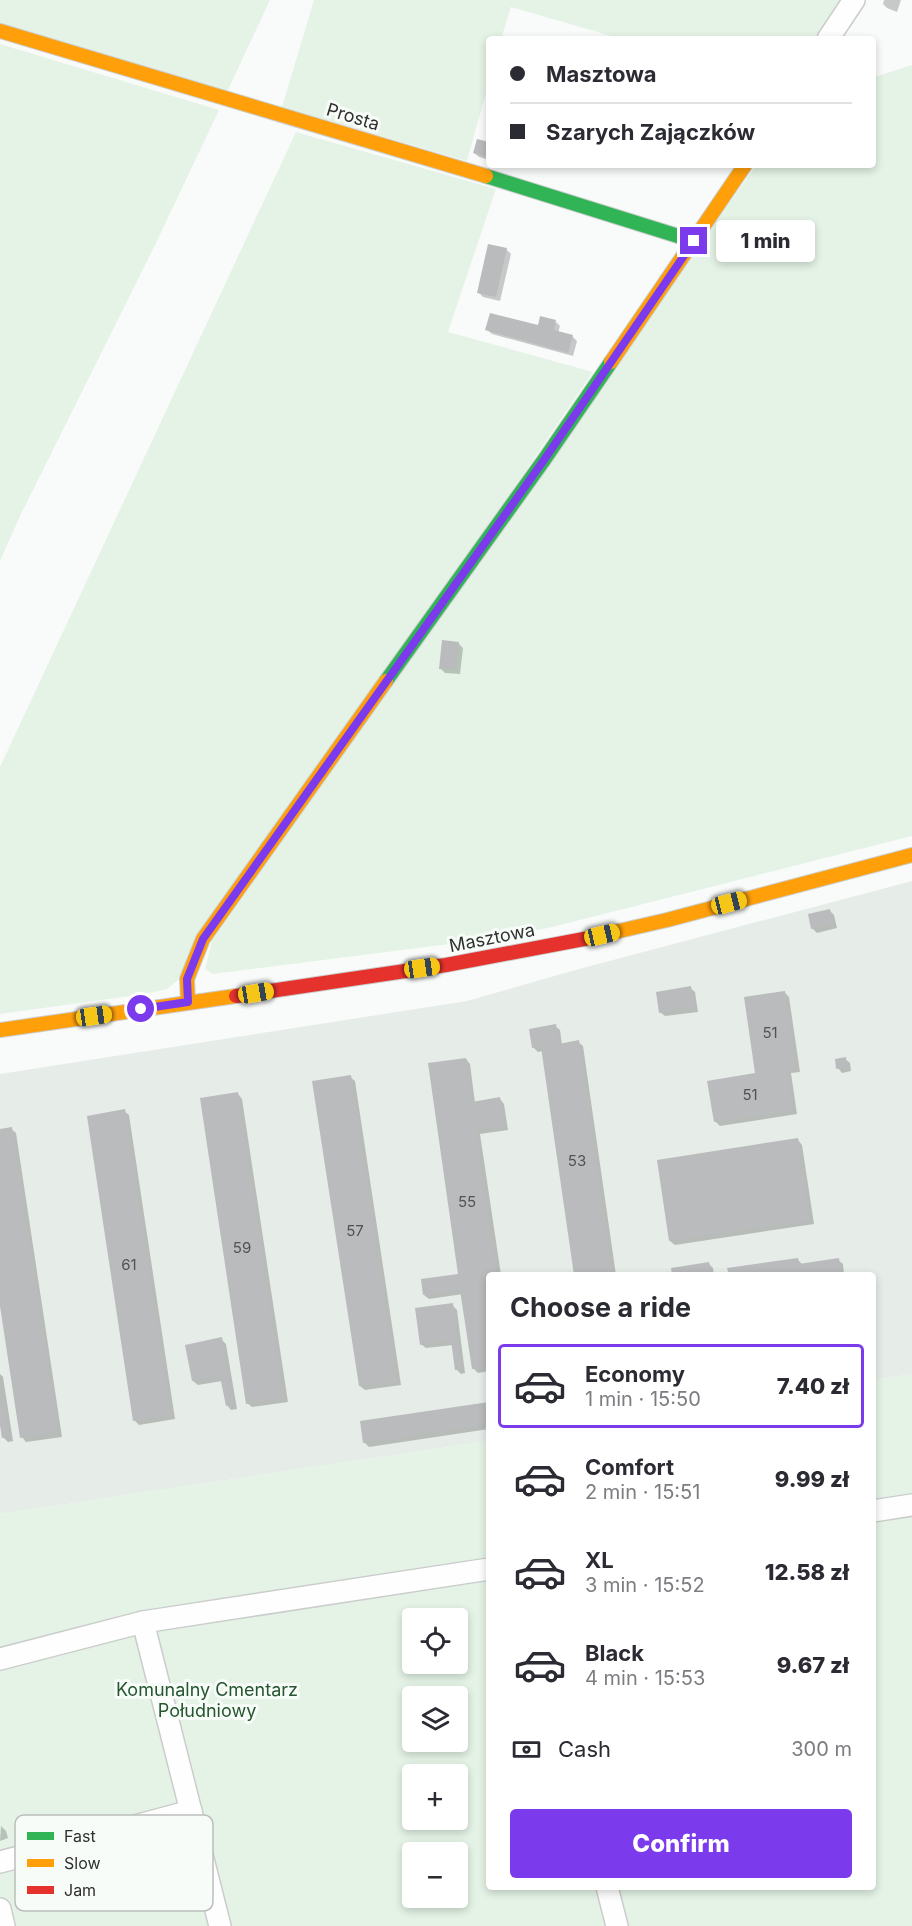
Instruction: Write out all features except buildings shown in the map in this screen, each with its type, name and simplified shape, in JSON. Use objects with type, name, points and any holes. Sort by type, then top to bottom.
[{"type":"street","points":[[830,36],[854,0]]},
{"type":"street","name":"Prosta","points":[[0,31],[524,187],[694,241]]},
{"type":"street","points":[[188,1002],[187,979],[203,939],[537,469],[743,168]]},
{"type":"street","name":"Masztowa","points":[[0,1030],[446,965],[580,940],[678,917],[912,855]]},
{"type":"street","points":[[876,1510],[911,1509]]},
{"type":"street","points":[[0,1659],[143,1622],[486,1569]]},
{"type":"street","points":[[143,1622],[192,1815]]},
{"type":"street","points":[[176,1815],[191,1811]]},
{"type":"street","points":[[0,1862],[15,1858]]},
{"type":"street","points":[[608,1890],[616,1926]]},
{"type":"street","points":[[213,1898],[220,1926]]},
{"type":"street","points":[[0,1909],[4,1926]]},
{"type":"shaded area","points":[[912,881],[912,1374],[876,1380],[876,1272],[486,1272],[486,1441],[0,1514],[0,1074],[467,1001]]},
{"type":"green space","points":[[0,0],[270,0],[227,92],[0,24]]},
{"type":"green space","points":[[314,0],[845,0],[821,36],[612,36],[511,7],[502,36],[486,36],[486,93],[467,161],[282,107]]},
{"type":"green space","points":[[0,44],[219,110],[0,561]]},
{"type":"green space","points":[[912,65],[912,836],[548,928],[465,942],[213,974],[205,969],[212,941],[754,168],[876,168],[876,76]]},
{"type":"green space","points":[[296,132],[496,189],[448,332],[593,372],[178,980],[167,989],[145,994],[0,1014],[0,767]]},
{"type":"green space","name":"Komunalny Cmentarz Południowy","points":[[912,1374],[912,1926],[0,1926],[0,1514],[486,1441],[486,1890],[876,1890],[876,1380]]},
{"type":"traffic: fast","points":[[486,176],[694,241]]},
{"type":"traffic: fast","points":[[386,681],[611,362]]},
{"type":"traffic: slow","points":[[0,31],[486,176]]},
{"type":"traffic: slow","points":[[611,362],[743,168]]},
{"type":"traffic: slow","points":[[188,1002],[187,979],[203,939],[386,681]]},
{"type":"traffic: slow","points":[[584,939],[667,920],[912,855]]},
{"type":"traffic: slow","points":[[0,1030],[236,996]]},
{"type":"traffic: jam","points":[[236,996],[446,965],[584,939]]},
{"type":"route","points":[[141,1009],[188,1002],[187,979],[203,939],[544,460],[694,241]]}]
